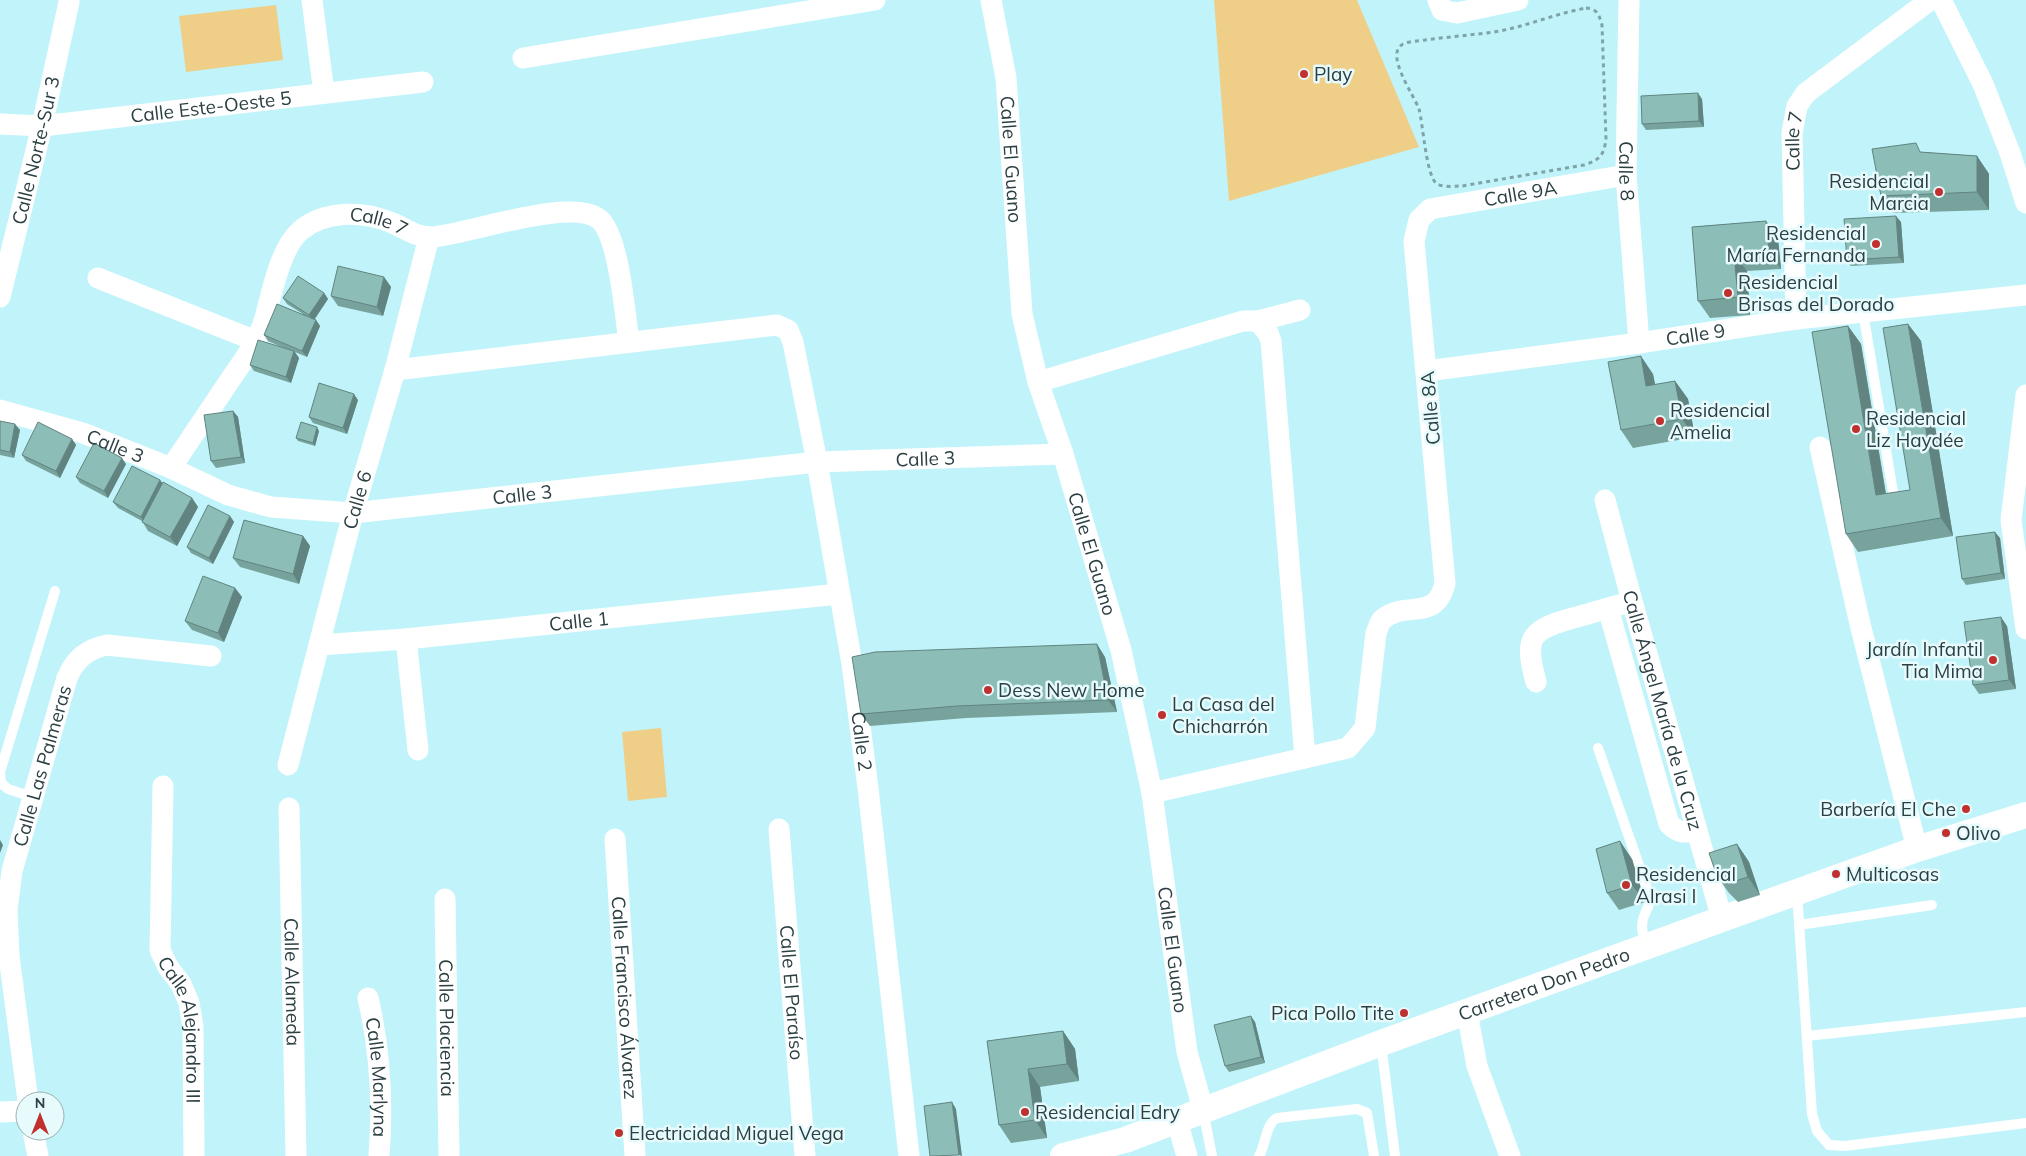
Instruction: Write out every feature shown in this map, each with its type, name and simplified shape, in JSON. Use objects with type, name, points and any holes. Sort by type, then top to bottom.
[{"type":"street","points":[[312,0],[324,93]]},
{"type":"street","points":[[522,58],[875,0]]},
{"type":"street","name":"Calle El Guano","points":[[991,0],[1006,78],[1022,314],[1038,382],[1063,454],[1111,651],[1152,793],[1187,1052],[1202,1110]]},
{"type":"street","points":[[1440,5],[1457,13],[1518,0]]},
{"type":"street","name":"Calle 8","points":[[1629,0],[1626,175],[1639,343]]},
{"type":"street","name":"Calle 7","points":[[1796,319],[1792,133],[1797,106],[1806,93],[1930,0]]},
{"type":"street","points":[[1941,0],[1983,84],[2010,153],[2026,203]]},
{"type":"street","name":"Calle Norte-Sur 3","points":[[2,284],[74,1]]},
{"type":"street","name":"Calle Este-Oeste 5","points":[[0,124],[42,126],[424,82]]},
{"type":"street","name":"Calle 9A","points":[[1419,220],[1430,209],[1626,175]]},
{"type":"street","name":"Calle 7","points":[[171,468],[256,341],[273,287],[290,245],[299,232],[311,222],[327,216],[373,216],[391,222],[414,234],[429,237],[448,235],[505,221],[570,212],[586,213],[598,219],[608,229],[614,245],[629,342]]},
{"type":"street","name":"Calle 8A","points":[[1305,758],[1348,748],[1365,728],[1376,633],[1382,620],[1394,614],[1431,606],[1442,596],[1445,583],[1414,241],[1419,220]]},
{"type":"street","name":"Calle 6","points":[[288,765],[353,513],[395,370],[429,237]]},
{"type":"street","points":[[98,278],[256,341]]},
{"type":"street","name":"Calle 9","points":[[1427,372],[1796,319],[2026,295]]},
{"type":"street","points":[[1038,382],[1243,321],[1258,321],[1300,310]]},
{"type":"street","points":[[1152,793],[1305,758],[1271,341],[1258,321]]},
{"type":"street","name":"Calle 2","points":[[629,342],[777,325],[788,330],[793,342],[818,462],[840,594],[862,664],[868,788],[909,1156]]},
{"type":"street","points":[[395,370],[629,342]]},
{"type":"street","points":[[2026,395],[2011,520],[2026,628]]},
{"type":"street","name":"Calle 3","points":[[0,410],[83,433],[171,468],[228,495],[271,507],[353,513],[818,462],[1063,454]]},
{"type":"street","points":[[1820,447],[1860,624],[1918,849]]},
{"type":"street","name":"Calle Ángel María de la Cruz","points":[[1605,500],[1722,919]]},
{"type":"street","name":"Calle 1","points":[[319,645],[406,639],[840,594]]},
{"type":"street","points":[[1536,682],[1530,662],[1530,650],[1537,633],[1543,627],[1632,601]]},
{"type":"street","points":[[1608,608],[1669,824],[1674,829],[1683,833],[1696,830]]},
{"type":"street","points":[[406,639],[418,750]]},
{"type":"street","name":"Calle Las Palmeras","points":[[27,1091],[9,956],[7,910],[12,871],[66,678],[72,665],[83,655],[94,648],[107,645],[211,656]]},
{"type":"street","name":"Calle Alejandro III","points":[[163,786],[160,950],[168,967],[181,984],[189,1003],[194,1027],[194,1156]]},
{"type":"street","name":"Calle Alameda","points":[[289,808],[296,1156]]},
{"type":"street","name":"Carretera Don Pedro","points":[[1063,1156],[1125,1140],[1381,1043],[1646,946],[1918,849],[2026,815]]},
{"type":"street","name":"Calle El Paraíso","points":[[779,829],[805,1156]]},
{"type":"street","name":"Calle Francisco Álvarez","points":[[615,839],[635,1156]]},
{"type":"street","name":"Calle Placiencia","points":[[445,899],[449,1156]]},
{"type":"street","name":"Calle Marlyna","points":[[368,998],[375,1027],[380,1077],[379,1156]]},
{"type":"street","points":[[1467,1012],[1477,1066],[1510,1156]]},
{"type":"street","points":[[0,1112],[15,1111]]},
{"type":"street","points":[[1177,1121],[1187,1156]]},
{"type":"street","points":[[35,1141],[38,1156]]},
{"type":"lane","points":[[1863,312],[1894,498]]},
{"type":"lane","points":[[32,797],[8,789],[1,783],[0,772],[55,591]]},
{"type":"lane","points":[[1598,748],[1650,897],[1650,905],[1644,915],[1642,927],[1646,946]]},
{"type":"lane","points":[[1796,892],[1812,1114],[1817,1131],[1829,1145],[1845,1146],[2026,1123]]},
{"type":"lane","points":[[1799,926],[1932,905]]},
{"type":"lane","points":[[1807,1036],[2026,1012]]},
{"type":"lane","points":[[1381,1043],[1395,1156]]},
{"type":"lane","points":[[1258,1156],[1263,1149],[1272,1120],[1357,1109],[1368,1113],[1374,1156]]},
{"type":"lane","points":[[1202,1110],[1212,1156]]},
{"type":"path","points":[[1593,8],[1598,13],[1602,26],[1606,139],[1604,151],[1600,158],[1584,165],[1462,186],[1442,186],[1436,183],[1432,178],[1418,109],[1397,64],[1396,54],[1403,44],[1447,37],[1494,32],[1529,25],[1577,10],[1593,8]]},
{"type":"shaded area","name":"Play","points":[[1214,0],[1357,0],[1419,147],[1229,201]]},
{"type":"shaded area","points":[[276,5],[283,60],[186,72],[179,16]]},
{"type":"shaded area","points":[[661,728],[667,797],[628,801],[622,732]]},
{"type":"building","points":[[1698,93],[1699,121],[1642,124],[1641,96]]},
{"type":"building","points":[[1916,143],[1920,152],[1977,156],[1977,192],[1881,196],[1872,149]]},
{"type":"building","name":"Residencial María Fernanda","points":[[1896,216],[1899,257],[1847,260],[1844,219]]},
{"type":"building","points":[[1766,221],[1769,251],[1734,254],[1738,297],[1698,301],[1692,227]]},
{"type":"building","points":[[338,266],[384,277],[377,307],[331,296]]},
{"type":"building","points":[[298,276],[324,293],[309,315],[283,298]]},
{"type":"building","points":[[277,304],[316,320],[302,351],[264,335]]},
{"type":"building","name":"Residencial Liz Haydée","points":[[1908,324],[1941,518],[1846,534],[1812,332],[1848,326],[1876,495],[1910,490],[1883,328]]},
{"type":"building","points":[[258,340],[294,351],[286,377],[250,365]]},
{"type":"building","points":[[1641,356],[1646,386],[1675,381],[1682,419],[1621,430],[1608,362]]},
{"type":"building","points":[[319,383],[354,394],[343,428],[309,417]]},
{"type":"building","points":[[233,411],[241,457],[211,461],[204,415]]},
{"type":"building","points":[[0,421],[15,424],[10,452],[0,450]]},
{"type":"building","points":[[38,422],[72,439],[56,471],[22,455]]},
{"type":"building","points":[[301,422],[317,427],[313,443],[296,438]]},
{"type":"building","points":[[94,443],[122,458],[104,491],[76,477]]},
{"type":"building","points":[[132,466],[160,480],[141,517],[113,502]]},
{"type":"building","points":[[163,482],[192,498],[170,537],[142,522]]},
{"type":"building","points":[[208,505],[230,516],[209,558],[187,547]]},
{"type":"building","points":[[244,520],[303,536],[293,574],[233,558]]},
{"type":"building","points":[[1995,532],[2001,573],[1962,579],[1956,537]]},
{"type":"building","points":[[203,576],[235,588],[218,633],[185,621]]},
{"type":"building","name":"Jardín Infantil Tia Mima","points":[[2001,617],[2009,680],[1973,685],[1964,622]]},
{"type":"building","name":"Dess New Home","points":[[1097,644],[1108,700],[957,706],[861,714],[852,657],[875,652]]},
{"type":"building","points":[[1620,841],[1632,885],[1607,893],[1596,849]]},
{"type":"building","points":[[1737,844],[1748,877],[1726,884],[1717,876],[1709,853]]},
{"type":"building","points":[[1251,1016],[1261,1057],[1225,1066],[1214,1025]]},
{"type":"building","points":[[1063,1031],[1067,1064],[1028,1069],[1035,1120],[999,1125],[987,1041]]},
{"type":"building","points":[[952,1102],[959,1155],[930,1156],[924,1106]]},
{"type":"place","name":"Play","points":[[1304,74]]},
{"type":"place","name":"Residencial Marcia","points":[[1939,192]]},
{"type":"place","name":"Residencial María Fernanda","points":[[1876,244]]},
{"type":"place","name":"Residencial Brisas del Dorado","points":[[1728,293]]},
{"type":"place","name":"Residencial Amelia","points":[[1660,421]]},
{"type":"place","name":"Residencial Liz Haydée","points":[[1856,429]]},
{"type":"place","name":"Jardín Infantil Tia Mima","points":[[1993,660]]},
{"type":"place","name":"Dess New Home","points":[[988,690]]},
{"type":"place","name":"La Casa del Chicharrón","points":[[1162,715]]},
{"type":"place","name":"Barbería El Che","points":[[1966,809]]},
{"type":"place","name":"Olivo","points":[[1946,833]]},
{"type":"place","name":"Multicosas","points":[[1836,874]]},
{"type":"place","name":"Residencial Alrasi I","points":[[1626,885]]},
{"type":"place","name":"Pica Pollo Tite","points":[[1404,1013]]},
{"type":"place","name":"Residencial Edry","points":[[1025,1112]]},
{"type":"place","name":"Electricidad Miguel Vega","points":[[619,1133]]}]
